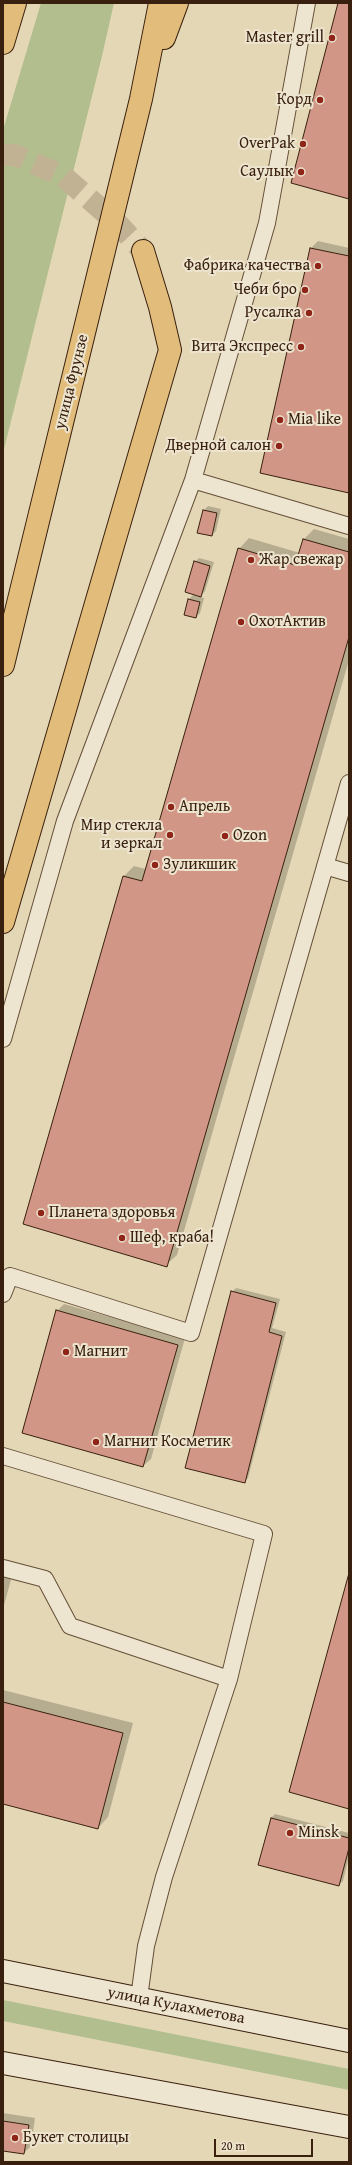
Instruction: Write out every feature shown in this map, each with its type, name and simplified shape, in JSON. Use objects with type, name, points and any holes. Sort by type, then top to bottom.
[{"type":"main road","points":[[3,43],[14,3]]},
{"type":"main road","points":[[141,99],[160,3]]},
{"type":"main road","points":[[141,99],[177,3]]},
{"type":"main road","name":"улица Фрунзе","points":[[3,665],[141,99]]},
{"type":"main road","points":[[3,922],[170,350],[160,307],[143,251]]},
{"type":"main road","name":"улица Кулахметова","points":[[3,1971],[349,2041]]},
{"type":"main road","points":[[3,2063],[349,2127]]},
{"type":"lane","points":[[3,1039],[65,821],[193,480],[267,222],[307,3]]},
{"type":"lane","points":[[193,480],[349,526]]},
{"type":"lane","points":[[3,1294],[10,1276],[191,1333],[349,783]]},
{"type":"lane","points":[[325,866],[349,873]]},
{"type":"lane","points":[[3,1456],[264,1534],[229,1679],[164,1877],[146,1946],[139,1998]]},
{"type":"lane","points":[[3,1568],[45,1579],[70,1626],[229,1679]]},
{"type":"green space","points":[[41,3],[114,3],[3,453],[3,130]]},
{"type":"green space","points":[[3,2000],[349,2069],[349,2090],[3,2021]]},
{"type":"building","points":[[338,3],[349,3],[349,199],[291,183]]},
{"type":"building","points":[[310,248],[349,256],[349,493],[260,473]]},
{"type":"building","points":[[203,510],[217,513],[212,536],[197,533]]},
{"type":"building","points":[[303,539],[349,552],[349,637],[167,1267],[23,1224],[123,876],[142,881],[238,548],[295,565]]},
{"type":"building","points":[[194,561],[210,566],[201,597],[185,592]]},
{"type":"building","points":[[188,599],[200,602],[196,618],[184,615]]},
{"type":"building","points":[[231,1291],[276,1303],[269,1332],[282,1336],[245,1483],[185,1468]]},
{"type":"building","points":[[56,1310],[178,1345],[143,1467],[22,1433]]},
{"type":"building","points":[[349,1573],[349,1809],[289,1792]]},
{"type":"building","points":[[3,1702],[123,1733],[98,1829],[3,1804]]},
{"type":"building","points":[[271,1818],[349,1838],[349,1848],[339,1886],[258,1865]]},
{"type":"building","name":"Букет столицы","points":[[3,2121],[29,2125],[24,2154],[3,2151]]},
{"type":"tunnel","points":[[3,155],[15,155],[63,176],[116,222],[143,251]]},
{"type":"place","name":"Master grill","points":[[332,38]]},
{"type":"place","name":"Корд","points":[[320,100]]},
{"type":"place","name":"OverPak","points":[[303,144]]},
{"type":"place","name":"Саулык","points":[[301,172]]},
{"type":"place","name":"Фабрика качества","points":[[318,266]]},
{"type":"place","name":"Чеби бро","points":[[305,290]]},
{"type":"place","name":"Русалка","points":[[309,313]]},
{"type":"place","name":"Вита Экспресс","points":[[301,347]]},
{"type":"place","name":"Mia like","points":[[280,420]]},
{"type":"place","name":"Дверной салон","points":[[279,446]]},
{"type":"place","name":"Жар свежар","points":[[251,560]]},
{"type":"place","name":"ОхотАктив","points":[[241,622]]},
{"type":"place","name":"Апрель","points":[[171,807]]},
{"type":"place","name":"Мир стекла и зеркал","points":[[170,835]]},
{"type":"place","name":"Ozon","points":[[225,836]]},
{"type":"place","name":"Зуликшик","points":[[155,865]]},
{"type":"place","name":"Планета здоровья","points":[[41,1213]]},
{"type":"place","name":"Шеф, краба!","points":[[122,1238]]},
{"type":"place","name":"Магнит","points":[[66,1352]]},
{"type":"place","name":"Магнит Косметик","points":[[96,1442]]},
{"type":"place","name":"Minsk","points":[[290,1833]]},
{"type":"place","name":"Букет столицы","points":[[15,2138]]}]
